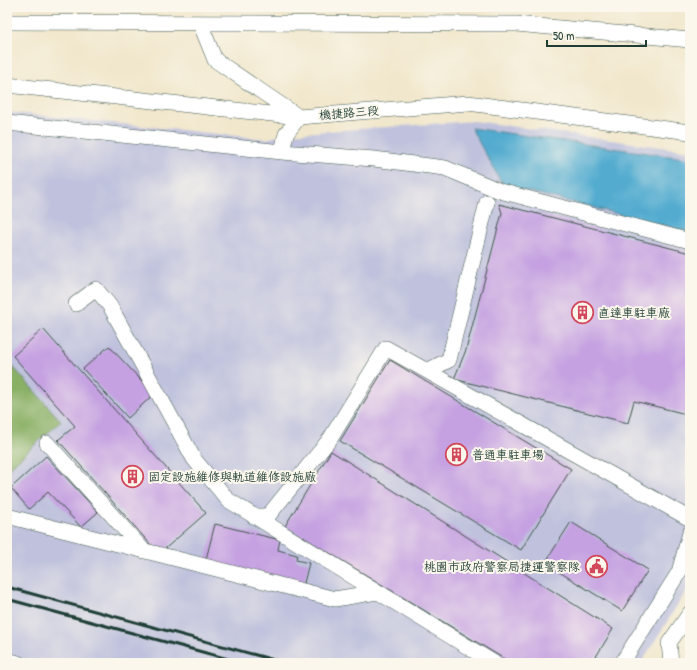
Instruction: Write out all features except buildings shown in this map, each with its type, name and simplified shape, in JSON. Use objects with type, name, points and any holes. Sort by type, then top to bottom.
[{"type":"street","points":[[7,22],[516,24],[690,40]]},
{"type":"street","points":[[200,23],[215,60],[299,117],[286,134],[282,152]]},
{"type":"street","name":"機捷路三段","points":[[7,85],[299,117],[468,103],[690,132]]},
{"type":"street","points":[[7,123],[282,152],[374,158],[445,168],[500,191],[690,241]]},
{"type":"street","points":[[450,385],[449,360],[487,202]]},
{"type":"street","points":[[76,304],[96,289],[110,306],[194,459],[228,500],[494,663]]},
{"type":"street","points":[[253,516],[268,516],[330,439],[386,348],[690,519]]},
{"type":"street","points":[[427,371],[449,360]]},
{"type":"street","points":[[47,443],[144,551]]},
{"type":"street","points":[[7,516],[335,599],[377,592]]},
{"type":"street","points":[[622,663],[680,572],[690,533]]},
{"type":"street","points":[[671,663],[669,643],[690,613]]},
{"type":"street","points":[[7,660],[18,663]]},
{"type":"shaded area","points":[[7,112],[266,139],[286,134],[474,121],[690,151],[690,585],[641,663],[7,663]]},
{"type":"green space","points":[[7,360],[61,421],[7,470]]},
{"type":"water","points":[[471,128],[690,159],[690,232],[503,185]]},
{"type":"railway","points":[[7,587],[285,663]]},
{"type":"railway","points":[[7,599],[243,663]]},
{"type":"place","name":"直達車駐車廠","points":[[583,313]]},
{"type":"place","name":"普通車駐車場","points":[[456,455]]},
{"type":"place","name":"固定設施維修與軌道維修設施廠","points":[[132,477]]},
{"type":"place","name":"桃園市政府警察局捷運警察隊","points":[[596,567]]}]
